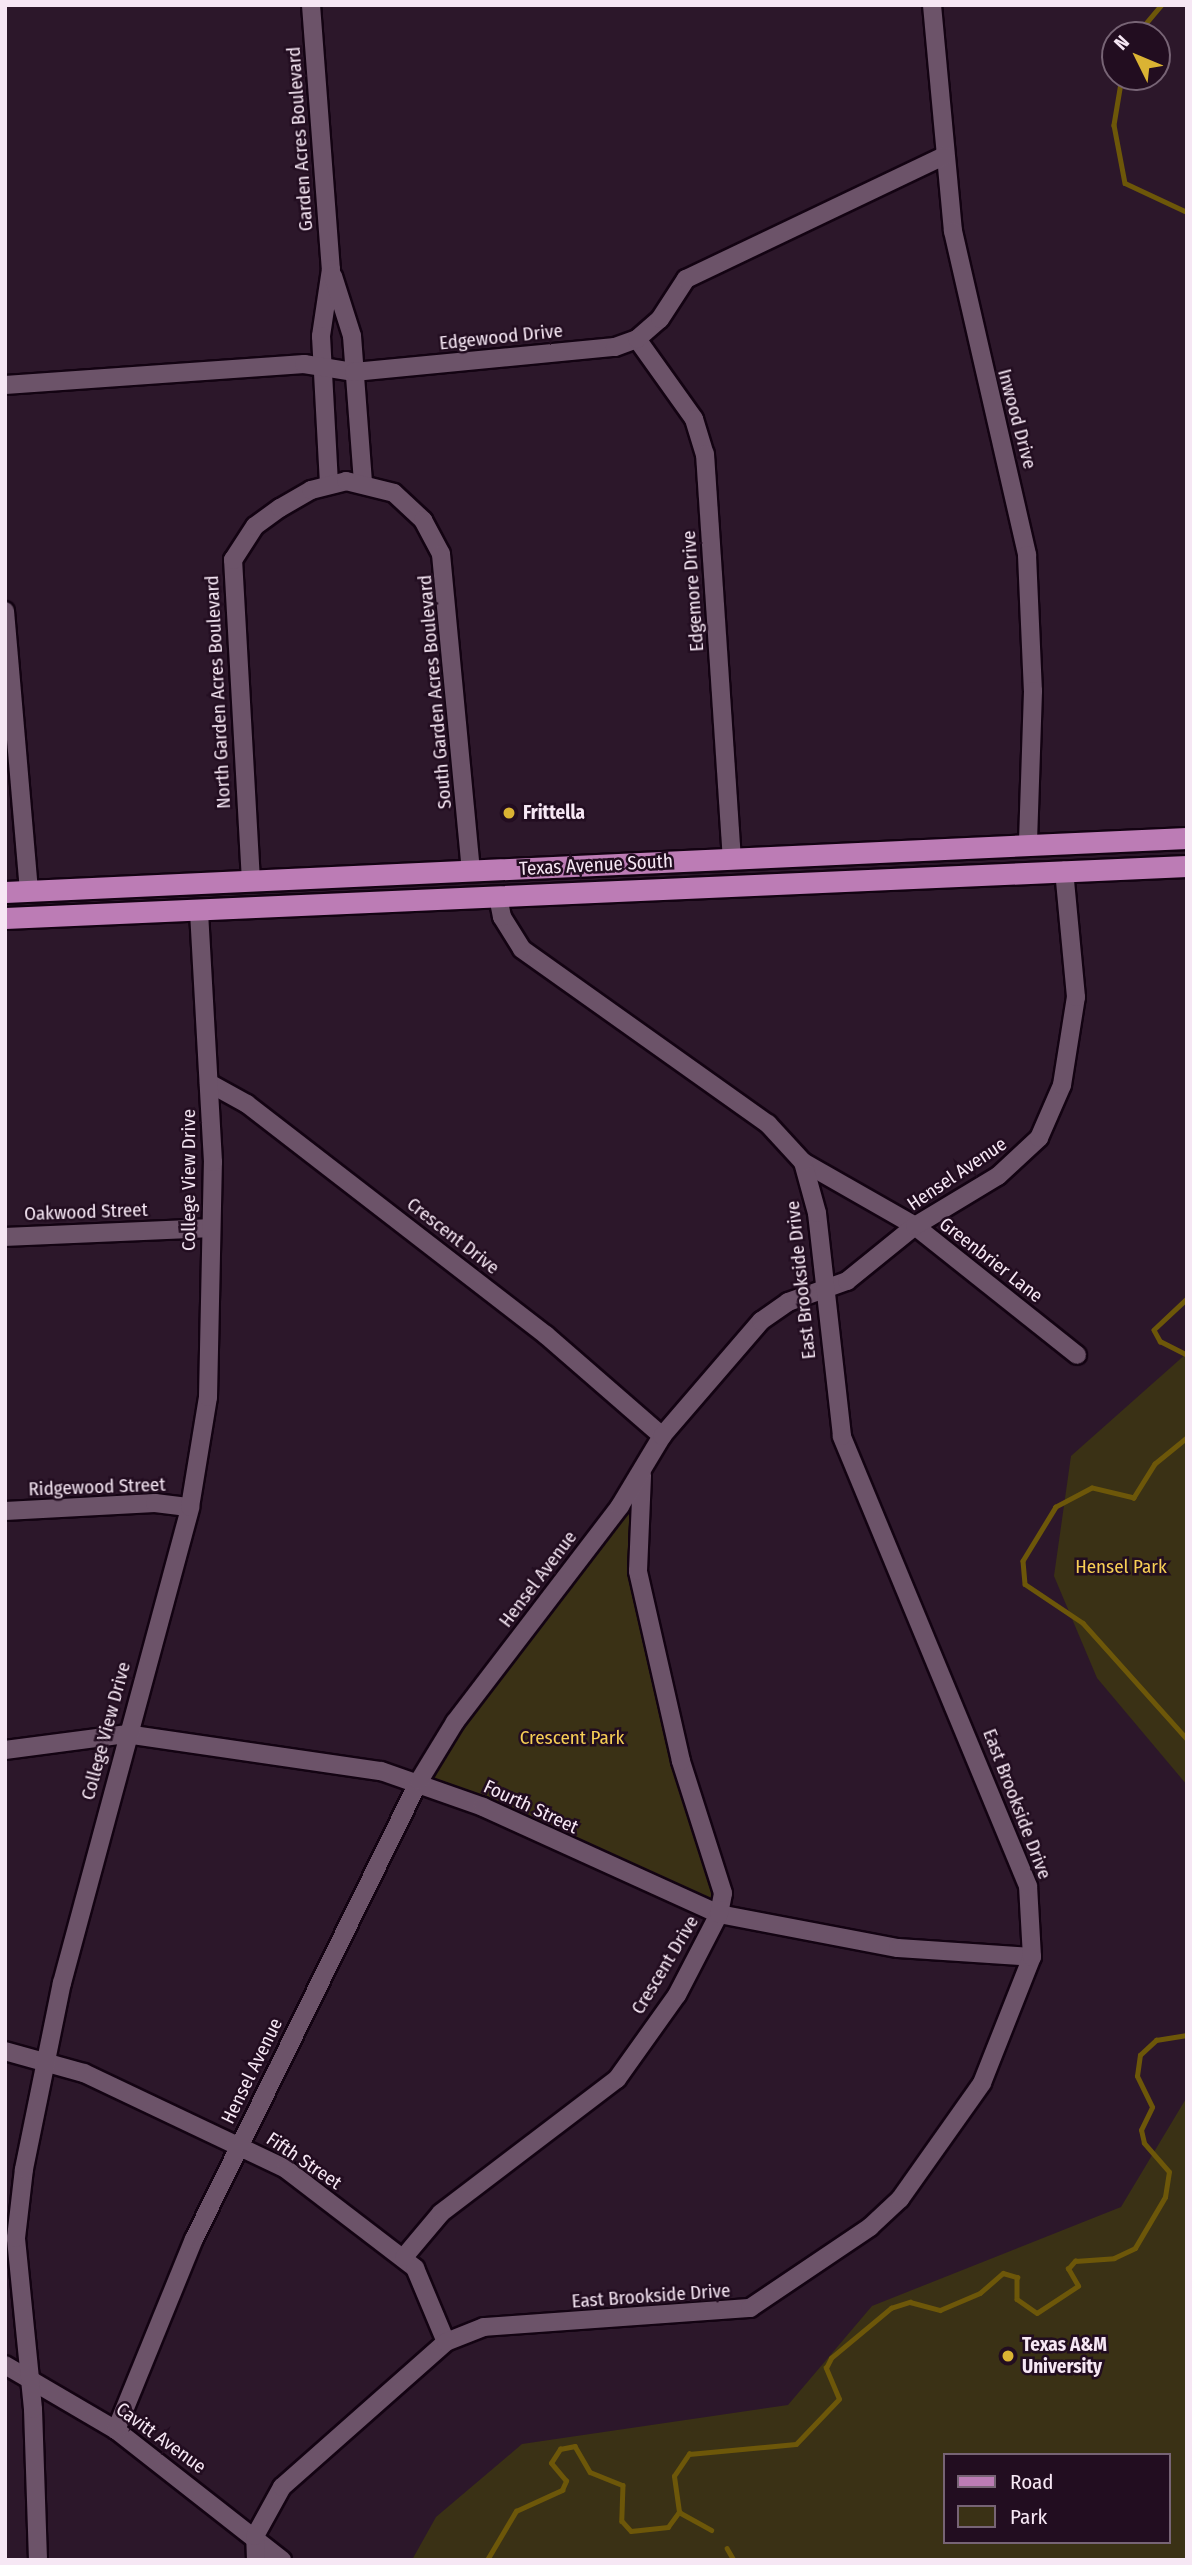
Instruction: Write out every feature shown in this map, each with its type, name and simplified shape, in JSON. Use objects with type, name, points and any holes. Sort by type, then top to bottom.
[{"type":"main road","name":"Texas Avenue South","points":[[5,892],[1187,838]]},
{"type":"main road","points":[[838,882],[873,866],[1019,858],[1028,845]]},
{"type":"main road","points":[[1064,872],[1083,856],[1187,852]]},
{"type":"main road","name":"Texas Avenue South","points":[[5,918],[1187,866]]},
{"type":"main road","points":[[306,905],[326,890],[460,885],[471,870]]},
{"type":"street","name":"Garden Acres Boulevard","points":[[311,5],[331,269],[322,364],[327,448],[346,483]]},
{"type":"street","name":"Inwood Drive","points":[[933,5],[944,156],[972,334],[1027,555],[1032,691],[1028,845]]},
{"type":"street","name":"Edgewood Drive","points":[[5,385],[322,364],[354,372],[615,347],[637,339],[660,319],[686,279],[944,156]]},
{"type":"street","name":"Garden Acres Boulevard","points":[[331,269],[348,317],[354,372],[346,483]]},
{"type":"street","name":"Edgemore Drive","points":[[637,339],[694,419],[705,454],[732,859]]},
{"type":"street","points":[[298,495],[327,448]]},
{"type":"street","name":"North Garden Acres Boulevard","points":[[251,881],[229,580],[244,539],[298,495],[346,483]]},
{"type":"street","name":"South Garden Acres Boulevard","points":[[346,483],[410,505],[446,571],[471,870]]},
{"type":"street","points":[[5,611],[29,891]]},
{"type":"street","name":"Hensel Avenue","points":[[116,2430],[239,2145],[419,1781],[643,1470],[662,1436],[761,1321],[788,1302],[847,1281],[915,1226],[1020,1159],[1051,1112],[1076,997],[1064,872]]},
{"type":"street","name":"East Brookside Drive","points":[[255,2536],[282,2487],[446,2342],[484,2327],[731,2313],[768,2299],[900,2199],[982,2083],[1032,1957],[1028,1886],[842,1436],[822,1289],[817,1213],[803,1162],[768,1124],[522,949],[502,917],[498,896]]},
{"type":"street","name":"College View Drive","points":[[38,2560],[29,2379],[16,2238],[44,2061],[126,1734],[190,1507],[208,1397],[209,1083],[199,910]]},
{"type":"street","name":"Crescent Drive","points":[[209,1083],[247,1104],[546,1335],[662,1436]]},
{"type":"street","name":"Greenbrier Lane","points":[[803,1162],[915,1226],[1077,1355]]},
{"type":"street","name":"Oakwood Street","points":[[5,1237],[210,1228]]},
{"type":"street","name":"Crescent Drive","points":[[404,2257],[441,2213],[617,2079],[677,1996],[719,1914],[723,1894],[681,1760],[638,1571],[643,1470]]},
{"type":"street","name":"Ridgewood Street","points":[[5,1511],[155,1503],[190,1507]]},
{"type":"street","name":"Fourth Street","points":[[5,1750],[126,1734],[419,1781],[719,1914],[898,1948],[1032,1957]]},
{"type":"street","name":"Fifth Street","points":[[5,2051],[85,2073],[286,2169],[404,2257],[423,2279],[446,2342]]},
{"type":"street","name":"Cavitt Avenue","points":[[5,2365],[116,2430],[255,2536],[282,2560]]},
{"type":"street","points":[[255,2536],[256,2560]]},
{"type":"green space","name":"Hensel Park","points":[[1187,1353],[1187,1785],[1097,1678],[1054,1576],[1071,1456]]},
{"type":"green space","name":"Crescent Park","points":[[643,1470],[638,1571],[707,1839],[719,1914],[419,1781]]},
{"type":"green space","name":"Texas A&M University","points":[[1187,2097],[1187,2560],[412,2560],[436,2517],[522,2444],[788,2405],[872,2306],[1121,2207]]},
{"type":"waterway","points":[[1148,21],[1161,5]]},
{"type":"waterway","points":[[1120,91],[1114,125],[1125,183],[1187,212]]},
{"type":"waterway","points":[[1187,1299],[1154,1330],[1160,1341],[1187,1355]]},
{"type":"waterway","points":[[1187,1438],[1155,1464],[1134,1498],[1092,1488],[1056,1507],[1023,1561],[1025,1584],[1083,1623],[1187,1739]]},
{"type":"waterway","points":[[487,2560],[516,2511],[562,2490],[566,2481],[551,2463],[560,2449],[575,2446],[590,2472],[623,2485],[622,2521],[631,2531],[668,2527],[679,2512],[674,2476],[689,2454],[796,2444],[839,2399],[826,2368],[831,2358],[891,2308],[910,2302],[940,2310],[980,2293],[1003,2273],[1017,2277],[1017,2299],[1037,2313],[1078,2286],[1068,2269],[1075,2261],[1114,2258],[1135,2248],[1165,2197],[1169,2172],[1144,2143],[1141,2130],[1152,2107],[1137,2076],[1140,2055],[1156,2040],[1187,2035]]},
{"type":"waterway","points":[[679,2512],[711,2530]]},
{"type":"waterway","points":[[727,2548],[734,2560]]},
{"type":"place","name":"Frittella","points":[[509,813]]},
{"type":"place","name":"Texas A&M University","points":[[1008,2356]]}]
